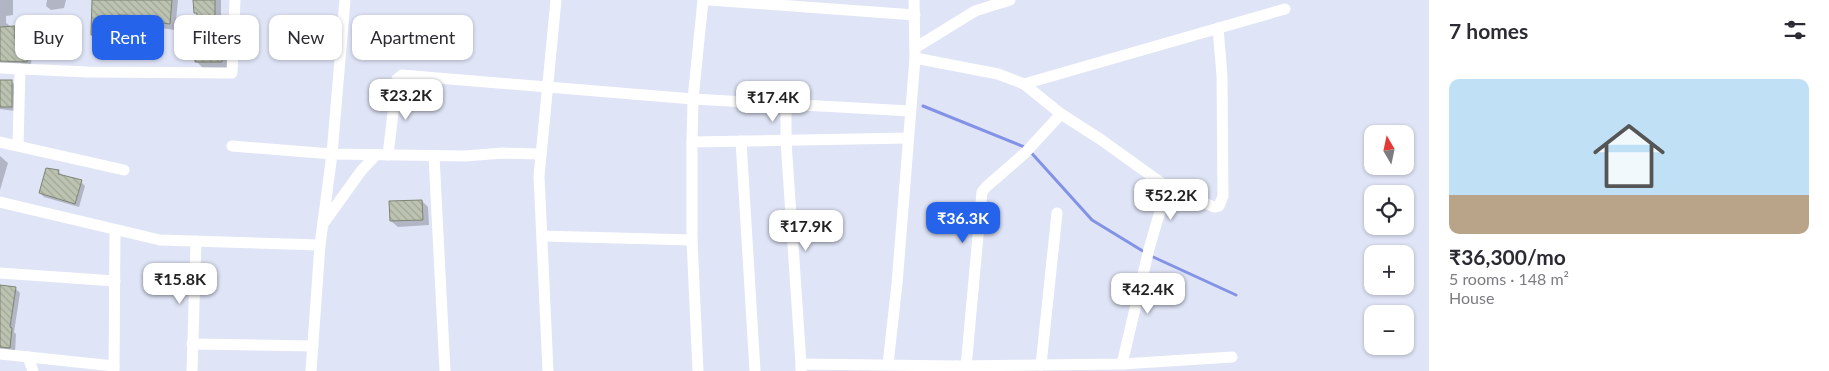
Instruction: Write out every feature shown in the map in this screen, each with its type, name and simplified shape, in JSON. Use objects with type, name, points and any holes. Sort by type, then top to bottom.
[{"type":"street","points":[[0,68],[87,72],[232,73],[235,0]]},
{"type":"street","points":[[312,371],[312,346],[320,245],[332,154],[345,0]]},
{"type":"street","points":[[548,371],[539,176],[556,0]]},
{"type":"street","points":[[698,371],[692,240],[692,142],[703,0]]},
{"type":"street","points":[[709,0],[915,15]]},
{"type":"street","points":[[888,364],[897,284],[915,53],[914,0]]},
{"type":"street","points":[[915,53],[976,5],[1010,0]]},
{"type":"street","points":[[1024,84],[1285,9]]},
{"type":"street","points":[[915,53],[998,74],[1024,84],[1061,114],[1100,139],[1167,187],[1214,206],[1219,206],[1221,202],[1222,76],[1218,28]]},
{"type":"street","points":[[18,146],[20,69]]},
{"type":"street","points":[[388,155],[397,79],[402,75],[694,99],[910,111]]},
{"type":"street","points":[[786,104],[786,140],[801,368],[888,364],[959,368],[1122,364],[1232,357]]},
{"type":"street","points":[[959,368],[980,197],[986,187],[1029,150],[1061,114]]},
{"type":"street","points":[[692,142],[908,138]]},
{"type":"street","points":[[0,142],[124,170]]},
{"type":"street","points":[[741,142],[754,371]]},
{"type":"street","points":[[232,146],[332,154],[434,156],[503,153],[541,154]]},
{"type":"street","points":[[322,225],[355,179],[376,155]]},
{"type":"street","points":[[434,156],[445,371]]},
{"type":"street","points":[[1122,364],[1148,255],[1167,187]]},
{"type":"street","points":[[0,202],[160,240],[320,245]]},
{"type":"street","points":[[1041,365],[1057,212]]},
{"type":"street","points":[[0,354],[114,368],[115,230]]},
{"type":"street","points":[[542,236],[692,240]]},
{"type":"street","points":[[192,371],[196,241]]},
{"type":"street","points":[[0,273],[115,281]]},
{"type":"street","points":[[192,344],[312,346]]},
{"type":"street","points":[[28,357],[32,371]]},
{"type":"building","points":[[92,0],[172,0],[170,24],[164,23],[164,15],[92,15],[91,35]]},
{"type":"building","points":[[193,0],[215,0],[215,15],[197,15],[197,13],[194,13]]},
{"type":"building","points":[[15,26],[15,60],[27,60],[27,62],[0,61],[0,27]]},
{"type":"building","points":[[195,60],[222,60],[222,62],[195,62]]},
{"type":"building","points":[[0,80],[12,80],[12,107],[0,107]]},
{"type":"building","points":[[46,168],[59,170],[58,174],[82,180],[75,204],[39,193]]},
{"type":"building","points":[[422,200],[423,220],[390,221],[389,201]]},
{"type":"building","points":[[0,285],[16,287],[10,327],[12,328],[10,348],[0,347]]},
{"type":"waterway","points":[[923,106],[1027,148],[1092,220],[1146,253]]},
{"type":"waterway","points":[[1151,256],[1236,295]]}]
